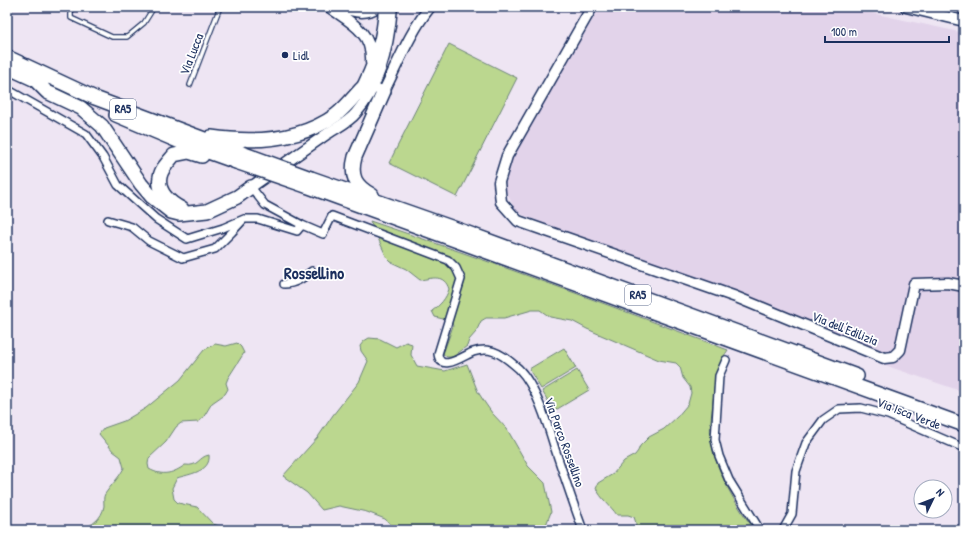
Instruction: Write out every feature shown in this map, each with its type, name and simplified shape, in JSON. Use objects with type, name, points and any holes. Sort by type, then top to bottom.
[{"type":"highway","name":"RA5","points":[[7,57],[95,98],[185,133],[239,158],[309,182],[964,424]]},
{"type":"highway","name":"RA5","points":[[7,67],[138,125],[217,155],[239,158]]},
{"type":"highway","name":"RA5","points":[[34,79],[47,92],[81,108],[102,126],[141,184],[152,197],[171,212],[178,214],[207,211],[236,197],[251,187]]},
{"type":"highway","name":"RA5","points":[[185,133],[225,139],[252,140],[291,135],[306,131],[336,115],[373,89]]},
{"type":"highway","name":"RA5","points":[[373,89],[352,167],[352,173],[356,182],[366,191],[397,208]]},
{"type":"highway","name":"RA5","points":[[188,213],[171,203],[161,189],[160,176],[174,156],[189,152],[209,158],[217,155]]},
{"type":"highway","name":"RA5","points":[[309,182],[397,208],[964,415]]},
{"type":"street","points":[[329,7],[355,24],[364,34],[370,53],[371,60],[368,74],[373,89]]},
{"type":"street","points":[[342,7],[359,12],[369,11],[377,7]]},
{"type":"street","points":[[368,74],[376,56],[380,39],[384,7]]},
{"type":"street","points":[[373,89],[383,60],[392,7]]},
{"type":"street","points":[[7,89],[86,134],[103,157],[118,185],[156,219],[187,240],[244,219],[258,219],[297,231],[302,225],[265,205],[251,187],[328,133],[373,89],[405,49],[423,15],[430,7]]},
{"type":"street","name":"Via dell'Edilizia","points":[[592,7],[508,156],[499,182],[501,202],[518,221],[736,297],[884,358],[893,357],[900,350],[914,284],[948,283],[964,286]]},
{"type":"street","points":[[906,7],[964,20]]},
{"type":"street","name":"Via Parco Rossellino","points":[[302,225],[323,234],[332,216],[448,260],[456,268],[461,279],[438,354],[440,359],[444,363],[450,363],[475,351],[486,350],[497,353],[509,360],[521,372],[533,391],[543,412],[582,530]]},
{"type":"street","points":[[108,220],[132,227],[149,241],[183,258],[215,249],[244,219]]},
{"type":"street","points":[[284,284],[290,284],[299,280],[312,271]]},
{"type":"street","points":[[726,360],[719,376],[715,440],[719,456],[729,480],[760,530]]},
{"type":"street","name":"Via Isca Verde","points":[[783,530],[792,514],[796,471],[806,443],[823,420],[839,409],[861,408],[888,415],[964,448]]},
{"type":"lane","points":[[71,7],[71,18],[112,37],[127,37],[144,23],[154,7]]},
{"type":"lane","name":"Via Lucca","points":[[190,85],[220,7]]},
{"type":"shaded area","points":[[600,7],[844,7],[964,33],[964,392],[893,368],[516,212],[500,178]]},
{"type":"green space","points":[[449,44],[517,78],[457,197],[389,163]]},
{"type":"green space","points":[[370,221],[639,316],[728,350],[720,363],[716,375],[710,430],[711,439],[717,463],[727,487],[755,530],[635,530],[636,523],[634,517],[628,515],[617,515],[596,488],[598,483],[613,474],[624,461],[635,455],[640,446],[649,437],[664,429],[688,404],[691,393],[690,387],[683,378],[680,367],[676,363],[659,360],[572,321],[550,317],[540,310],[532,310],[504,318],[486,318],[481,321],[467,346],[453,357],[447,357],[443,354],[453,326],[451,321],[435,317],[432,311],[446,296],[449,289],[447,284],[438,278],[420,280],[406,269],[391,262],[387,258]]},
{"type":"green space","points":[[369,338],[380,339],[396,347],[406,342],[412,344],[411,355],[417,366],[445,371],[467,364],[478,392],[485,403],[507,429],[528,466],[545,483],[551,512],[544,530],[397,530],[385,519],[367,512],[339,506],[322,510],[307,493],[283,476],[318,437],[359,382],[368,361],[361,351],[360,346]]},
{"type":"green space","points":[[237,343],[244,353],[228,378],[226,383],[228,389],[225,394],[212,403],[203,418],[198,422],[181,423],[176,427],[166,442],[149,458],[148,464],[149,469],[159,473],[168,473],[185,465],[193,465],[205,456],[209,455],[209,461],[203,469],[177,478],[172,488],[174,499],[178,503],[197,507],[213,524],[232,530],[81,530],[93,524],[99,518],[103,511],[104,495],[124,468],[121,457],[113,451],[99,434],[104,428],[124,421],[146,408],[180,380],[204,350],[215,344],[226,346]]},
{"type":"green space","points":[[564,348],[576,368],[541,389],[529,369]]},
{"type":"green space","points":[[577,370],[589,390],[554,411],[542,391]]},
{"type":"place","name":"Lidl","points":[[285,55]]},
{"type":"district","name":"Rossellino","points":[[314,273]]}]
